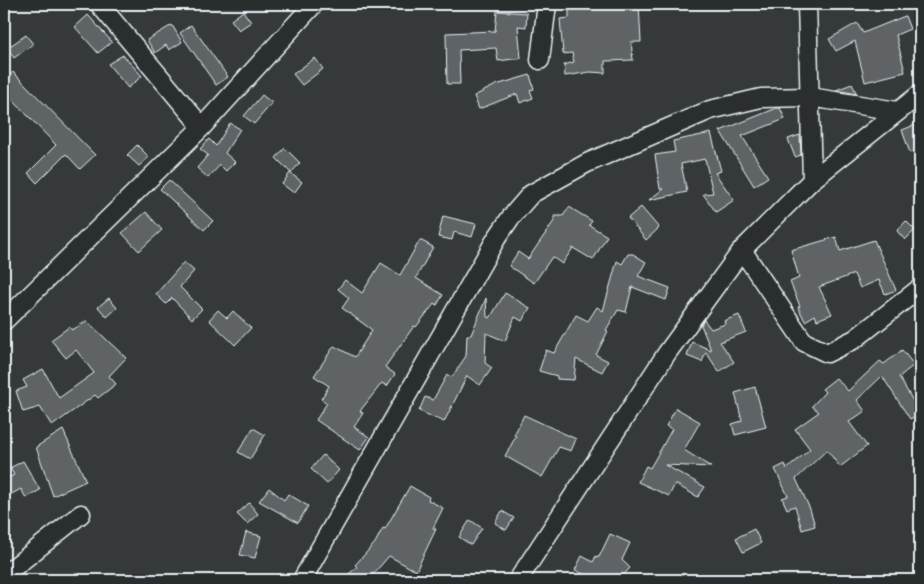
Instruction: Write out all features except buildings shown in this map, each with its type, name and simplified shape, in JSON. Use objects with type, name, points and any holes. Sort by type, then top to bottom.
[{"type":"street","points":[[99,4],[202,127]]},
{"type":"street","points":[[4,320],[202,127],[314,4]]},
{"type":"street","points":[[540,60],[547,4]]},
{"type":"street","points":[[807,4],[812,180]]},
{"type":"street","points":[[518,580],[667,353],[742,250],[812,180],[896,111],[920,94]]},
{"type":"street","points":[[302,580],[496,239],[510,216],[531,194],[587,163],[710,110],[761,98],[810,97],[896,111]]},
{"type":"street","points":[[742,250],[804,342],[827,353],[855,339],[920,288]]},
{"type":"street","points":[[4,575],[81,514]]}]
